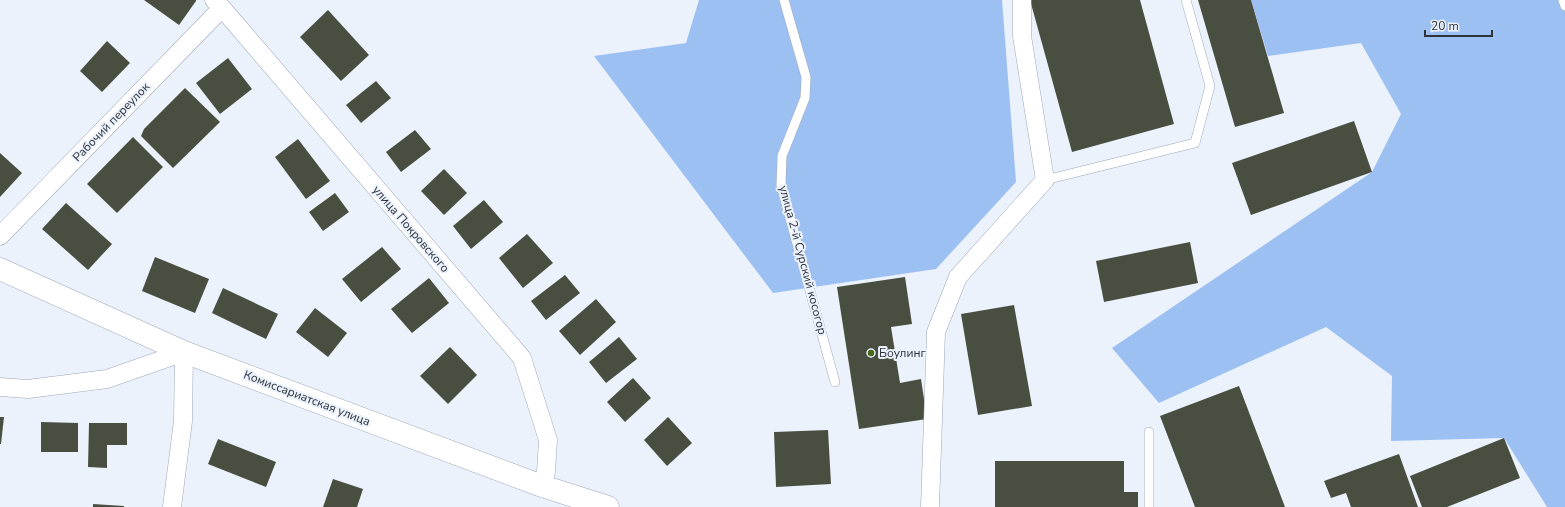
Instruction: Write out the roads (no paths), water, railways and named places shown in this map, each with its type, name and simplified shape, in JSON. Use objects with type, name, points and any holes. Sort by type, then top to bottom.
[{"type":"main road","name":"Комиссариатская улица","points":[[0,269],[184,352],[542,486],[608,507]]},
{"type":"street","points":[[930,507],[936,332],[958,277],[1045,180],[1022,36],[1022,0]]},
{"type":"street","name":"Рабочий переулок","points":[[0,236],[218,4]]},
{"type":"street","name":"улица Покровского","points":[[218,4],[522,358],[548,440],[546,472],[542,486]]},
{"type":"street","points":[[0,387],[28,389],[107,379],[184,352],[183,421],[172,507]]},
{"type":"lane","name":"улица 2-й Сурский косогор","points":[[784,0],[806,76],[805,98],[782,156],[781,185],[835,382]]},
{"type":"lane","points":[[1045,180],[1195,143],[1210,86],[1186,0]]},
{"type":"lane","points":[[1563,0],[1565,6]]},
{"type":"lane","points":[[1149,507],[1150,432]]},
{"type":"place","name":"Боулинг","points":[[871,353]]}]
